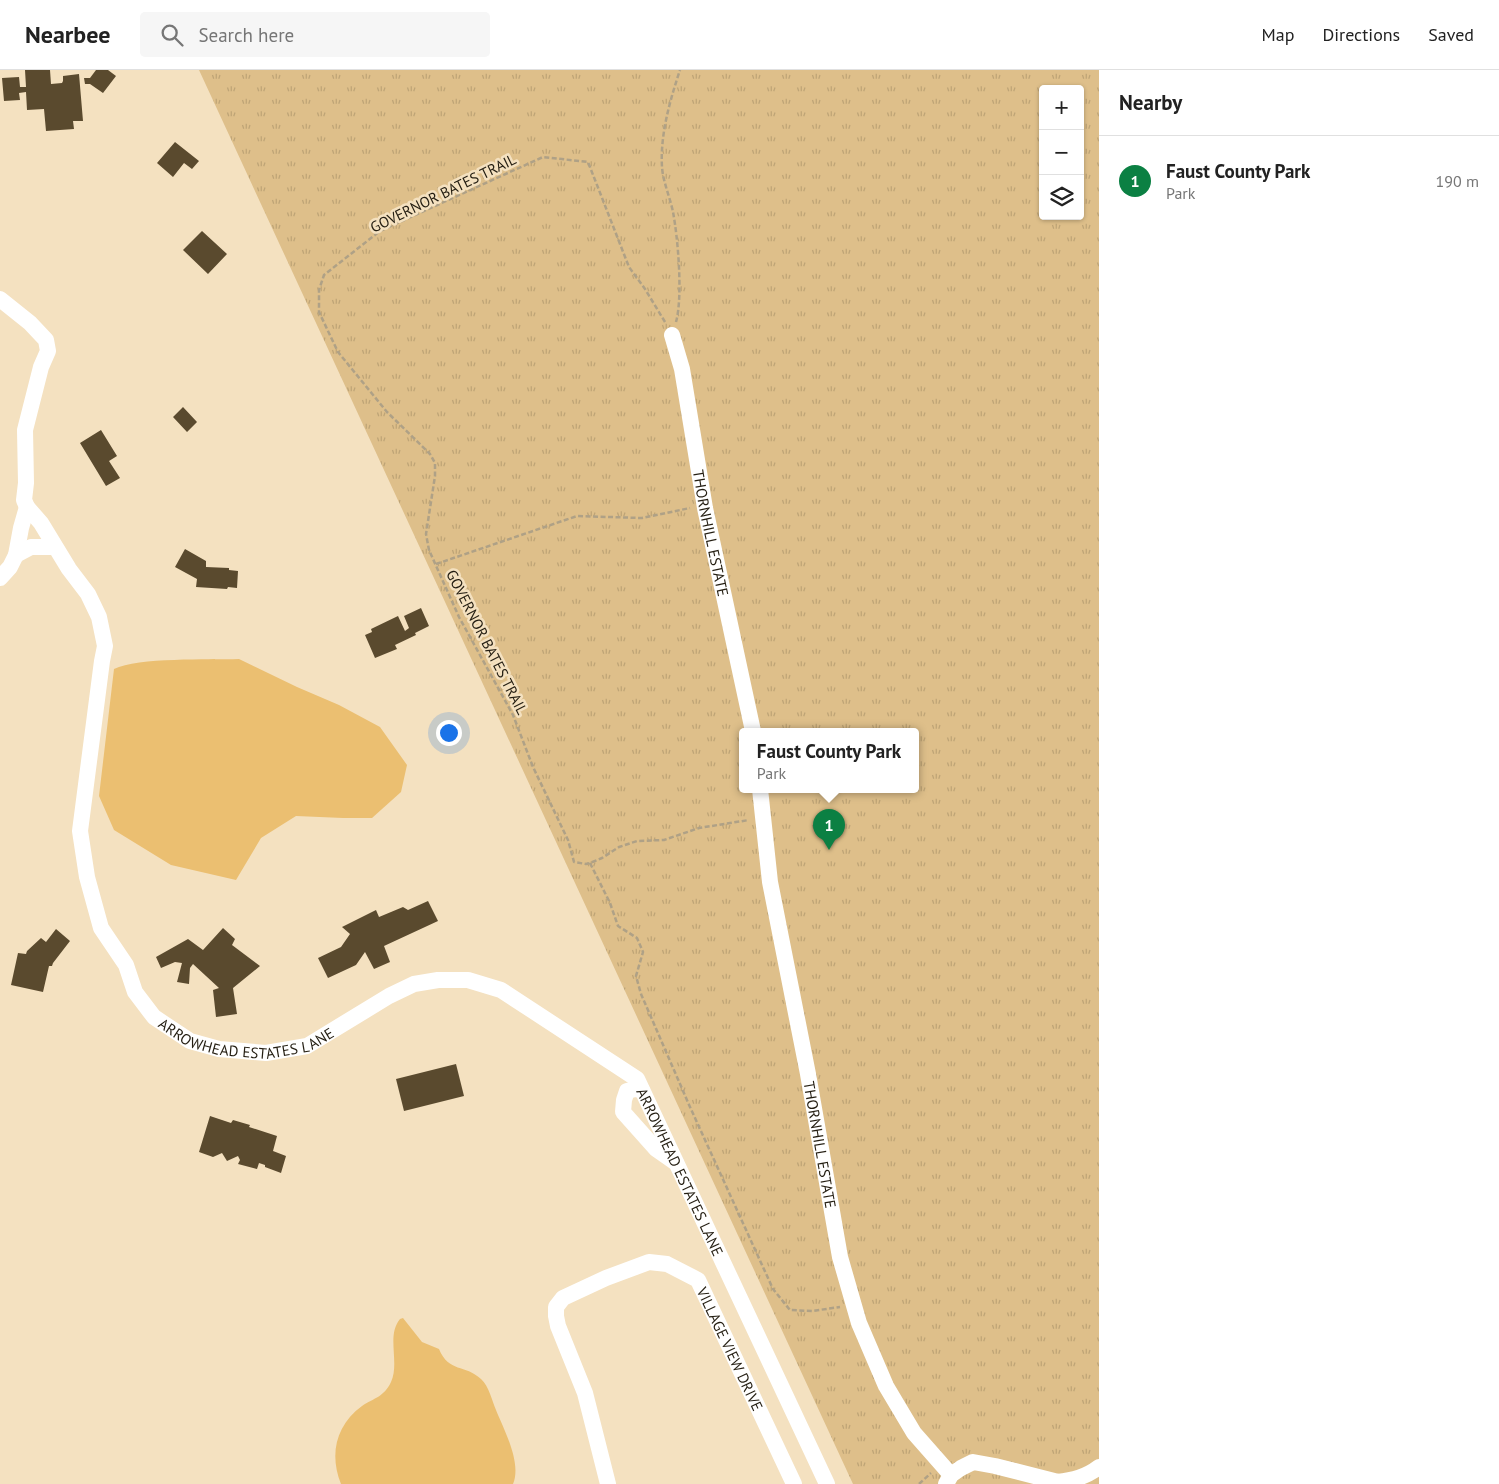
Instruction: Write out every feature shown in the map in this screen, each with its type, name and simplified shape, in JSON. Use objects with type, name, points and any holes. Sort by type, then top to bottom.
[{"type":"street","points":[[0,299],[30,323],[46,340],[48,351],[41,367],[25,430],[26,483],[24,500],[27,508],[16,556],[10,567],[0,578]]},
{"type":"street","name":"THORNHILL ESTATE","points":[[672,335],[682,369],[704,505],[752,728]]},
{"type":"street","name":"ARROWHEAD ESTATES LANE","points":[[27,508],[41,523],[69,569],[88,594],[99,617],[105,646],[80,831],[87,876],[101,928],[126,965],[135,992],[154,1017],[190,1041],[219,1049],[266,1053],[307,1046],[382,1000],[414,984],[438,980],[468,980],[501,990],[637,1080],[827,1484]]},
{"type":"street","points":[[16,556],[31,547],[55,547]]},
{"type":"street","name":"THORNHILL ESTATE","points":[[760,793],[770,882],[808,1074],[840,1257],[859,1323],[886,1386],[914,1433],[949,1479]]},
{"type":"street","points":[[642,1090],[627,1091],[623,1112],[656,1149],[678,1164]]},
{"type":"street","name":"VILLAGE VIEW DRIVE","points":[[608,1484],[586,1393],[558,1326],[556,1308],[563,1298],[606,1278],[649,1262],[667,1264],[698,1280],[794,1484]]},
{"type":"street","points":[[949,1479],[961,1468],[974,1462],[1061,1483],[1091,1473],[1099,1467]]},
{"type":"path","points":[[672,335],[677,318],[680,279],[673,213],[662,168],[663,140],[670,100],[680,70]]},
{"type":"path","name":"GOVERNOR BATES TRAIL","points":[[590,863],[574,862],[568,840],[533,767],[513,715],[459,617],[429,550],[426,534],[435,476],[435,463],[430,454],[387,412],[338,352],[318,312],[319,290],[324,275],[380,232],[543,157],[588,162],[629,267],[645,289],[672,335]]},
{"type":"path","points":[[436,564],[577,516],[642,518],[704,505]]},
{"type":"path","points":[[763,817],[699,828],[664,840],[637,841],[590,863],[610,903],[618,926],[637,938],[643,952],[636,976],[641,994],[773,1289],[790,1310],[812,1311],[854,1305]]},
{"type":"path","points":[[919,1484],[934,1472]]},
{"type":"green space","points":[[199,70],[1099,70],[1099,1484],[853,1484]]},
{"type":"shaded area","points":[[239,659],[339,705],[380,727],[407,765],[401,792],[372,818],[296,816],[261,838],[236,880],[171,865],[114,830],[99,796],[114,669],[125,665],[156,661]]},
{"type":"shaded area","points":[[403,1318],[422,1342],[439,1349],[448,1362],[475,1374],[486,1386],[514,1457],[515,1476],[513,1484],[341,1484],[337,1473],[337,1441],[346,1422],[353,1414],[382,1394],[391,1382],[394,1366],[394,1333],[400,1319]]},
{"type":"building","points":[[25,70],[50,70],[51,84],[62,83],[63,76],[79,74],[83,121],[73,121],[74,129],[46,131],[44,109],[27,110],[26,92],[19,93],[20,100],[4,101],[2,78],[19,77],[20,87],[26,87]]},
{"type":"building","points":[[96,70],[108,70],[116,76],[103,93],[90,84],[85,84],[84,78],[90,78]]},
{"type":"building","points":[[175,142],[199,161],[192,169],[184,163],[173,177],[157,163]]},
{"type":"building","points":[[202,231],[227,254],[208,274],[183,250]]},
{"type":"building","points":[[183,407],[197,422],[187,432],[173,417]]},
{"type":"building","points":[[101,430],[117,456],[109,461],[120,478],[106,486],[80,443]]},
{"type":"building","points":[[185,549],[206,561],[206,567],[229,568],[229,570],[238,571],[237,588],[196,587],[197,579],[175,567]]},
{"type":"building","points":[[421,608],[429,626],[415,633],[416,635],[395,645],[397,649],[375,658],[365,635],[372,632],[371,629],[398,616],[405,631],[409,628],[404,616]]},
{"type":"building","points":[[428,901],[438,921],[384,946],[390,962],[374,969],[365,952],[356,965],[328,978],[318,958],[341,947],[350,934],[342,927],[376,910],[379,917],[403,907],[408,910]]},
{"type":"building","points":[[223,928],[235,939],[232,945],[260,966],[233,988],[237,1014],[216,1017],[213,990],[219,988],[193,964],[190,968],[189,984],[177,982],[182,963],[175,962],[161,968],[156,957],[188,939],[203,950]]},
{"type":"building","points":[[56,929],[70,941],[52,966],[49,966],[43,992],[11,985],[18,953],[26,954],[41,938],[46,942]]},
{"type":"building","points":[[456,1064],[464,1096],[404,1111],[396,1079]]},
{"type":"building","points":[[210,1116],[231,1123],[233,1120],[250,1125],[249,1127],[277,1136],[273,1151],[286,1156],[281,1173],[259,1163],[257,1169],[238,1164],[240,1160],[238,1156],[227,1161],[222,1153],[213,1157],[199,1152]]},
{"type":"place","name":"Faust County Park","points":[[829,850]]}]
